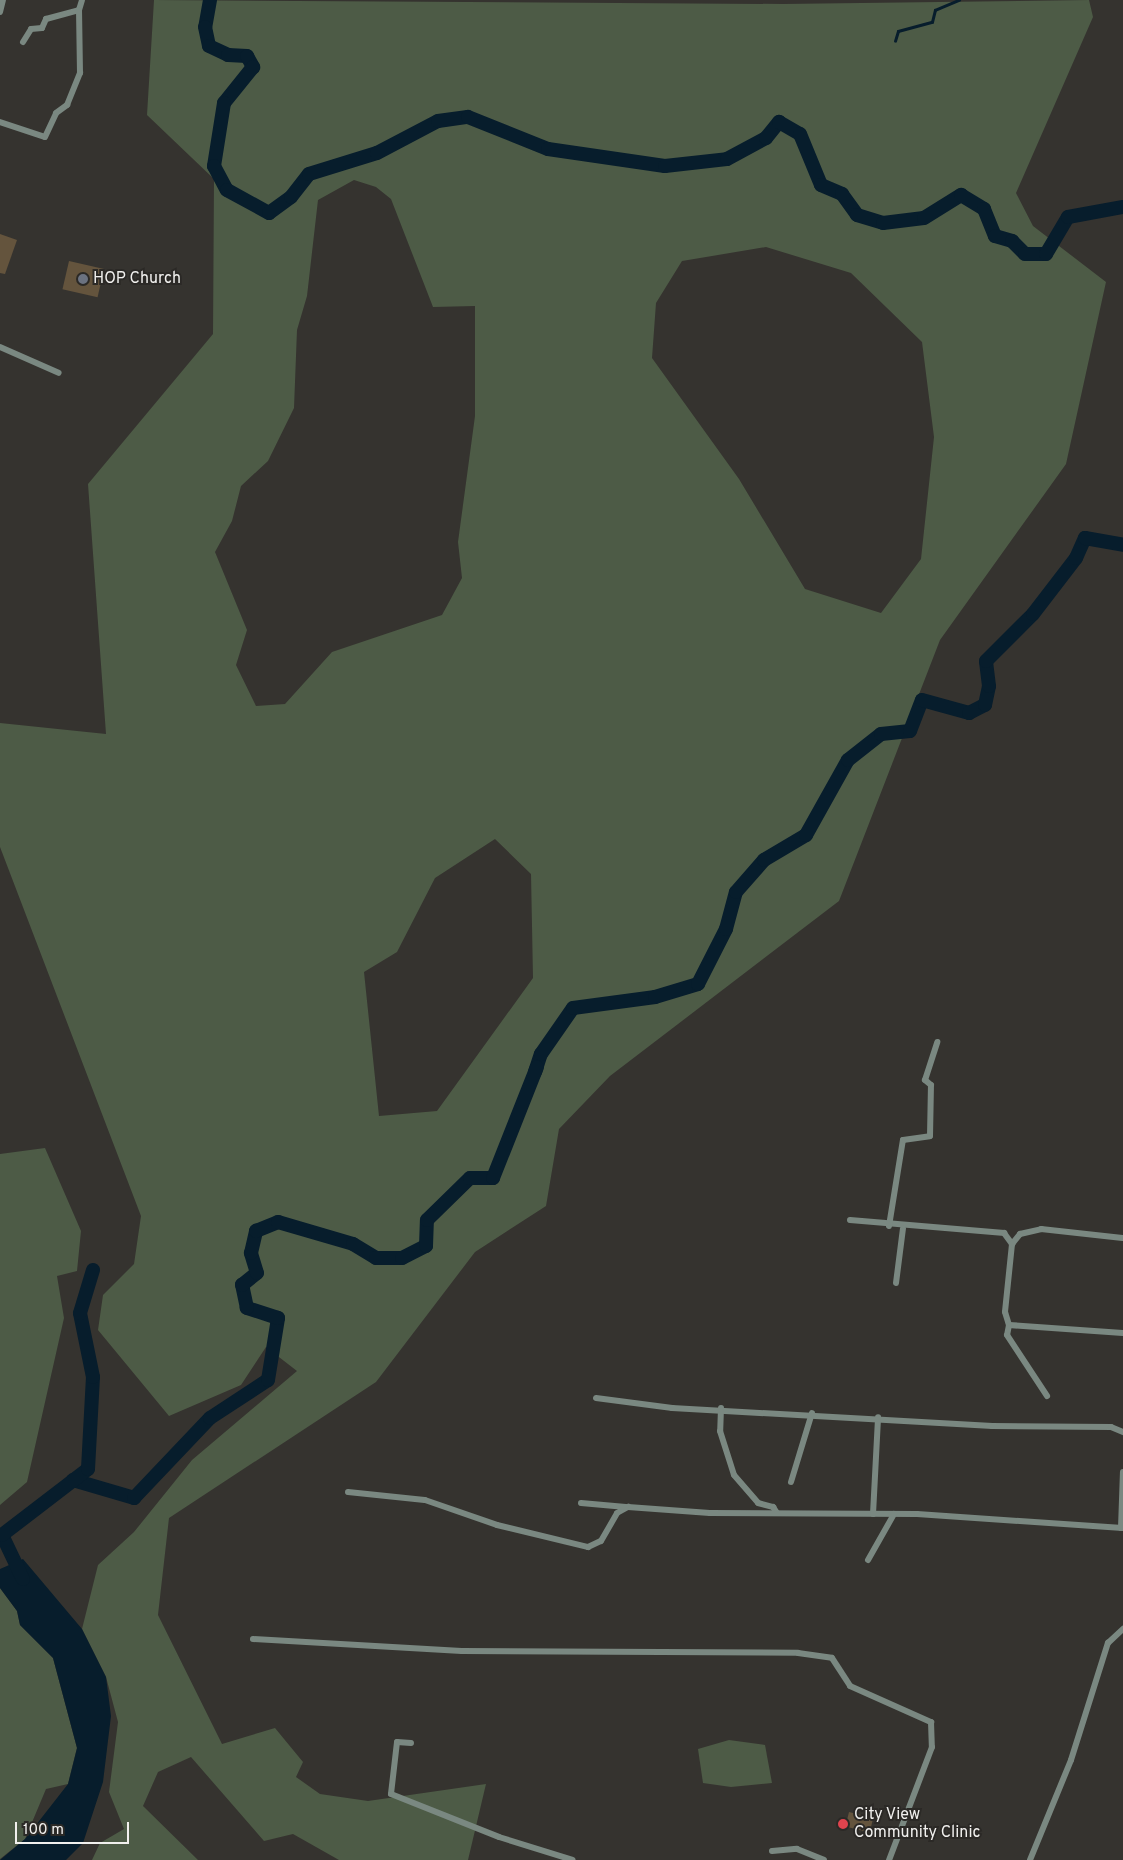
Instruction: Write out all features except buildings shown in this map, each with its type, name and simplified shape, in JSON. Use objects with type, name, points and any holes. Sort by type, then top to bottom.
[{"type":"street","points":[[0,12],[3,0]]},
{"type":"street","points":[[0,122],[45,137],[56,113],[67,105],[80,73],[79,10],[82,0]]},
{"type":"street","points":[[23,42],[31,29],[42,28],[46,19],[79,10]]},
{"type":"street","points":[[0,347],[59,373]]},
{"type":"street","points":[[888,1226],[903,1140],[930,1136],[931,1086],[926,1080],[937,1042]]},
{"type":"street","points":[[850,1220],[903,1228],[988,1230],[1004,1233],[1012,1244]]},
{"type":"street","points":[[896,1283],[903,1228]]},
{"type":"street","points":[[1047,1396],[1007,1335],[1009,1325],[1005,1312],[1012,1244],[1020,1234],[1041,1229],[1123,1238]]},
{"type":"street","points":[[1009,1325],[1123,1333]]},
{"type":"street","points":[[596,1398],[634,1405],[812,1413],[992,1426],[1111,1427],[1123,1432]]},
{"type":"street","points":[[721,1408],[720,1431],[734,1475],[758,1503],[773,1507],[777,1513]]},
{"type":"street","points":[[792,1482],[812,1413]]},
{"type":"street","points":[[873,1514],[878,1417]]},
{"type":"street","points":[[581,1503],[628,1507],[777,1513],[894,1514],[1122,1528],[1123,1472]]},
{"type":"street","points":[[348,1492],[425,1500],[498,1525],[588,1547],[601,1541],[617,1513],[628,1507]]},
{"type":"street","points":[[868,1560],[894,1514]]},
{"type":"street","points":[[1030,1860],[1071,1760],[1108,1643],[1123,1629]]},
{"type":"street","points":[[253,1639],[462,1651],[798,1653],[832,1658],[850,1686],[931,1722],[932,1747],[889,1860]]},
{"type":"street","points":[[410,1743],[397,1742],[391,1794],[499,1837],[573,1860]]},
{"type":"street","points":[[772,1851],[797,1849],[824,1860]]},
{"type":"green space","points":[[154,0],[783,4],[1089,0],[1093,17],[1016,193],[1033,226],[1106,282],[1066,464],[940,640],[839,901],[610,1076],[559,1129],[546,1206],[475,1252],[376,1382],[169,1518],[158,1615],[222,1744],[275,1728],[303,1762],[296,1777],[320,1794],[368,1801],[486,1784],[468,1860],[339,1860],[293,1834],[264,1841],[191,1757],[158,1772],[143,1806],[198,1860],[92,1860],[100,1843],[124,1829],[109,1792],[118,1722],[106,1677],[82,1629],[98,1565],[134,1532],[192,1460],[297,1371],[266,1347],[241,1385],[169,1416],[98,1330],[103,1295],[134,1264],[141,1216],[0,847],[0,723],[106,734],[88,484],[213,334],[214,179],[147,115]],"holes":[[[354,180],[376,187],[391,199],[433,307],[475,306],[475,416],[458,542],[462,578],[442,615],[332,652],[285,704],[256,706],[236,665],[247,630],[215,552],[232,521],[241,486],[268,461],[294,408],[297,330],[307,296],[318,200]],[[766,247],[851,273],[922,342],[934,437],[921,559],[881,613],[805,589],[739,479],[652,358],[656,303],[682,261]],[[495,839],[531,874],[533,978],[437,1111],[379,1116],[364,972],[397,952],[435,878]]]},
{"type":"green space","points":[[45,1148],[81,1231],[77,1271],[57,1276],[64,1318],[27,1482],[0,1505],[0,1154]]},
{"type":"green space","points":[[0,1588],[17,1611],[20,1625],[53,1658],[77,1748],[68,1784],[46,1789],[25,1839],[0,1859]]},
{"type":"green space","points":[[729,1740],[765,1745],[772,1783],[731,1787],[703,1783],[698,1749]]},
{"type":"water","points":[[23,1559],[82,1629],[106,1677],[111,1716],[103,1782],[83,1843],[66,1860],[0,1860],[25,1839],[68,1784],[77,1748],[53,1658],[20,1625],[17,1611],[0,1588],[0,1569]]},
{"type":"waterway","points":[[210,0],[205,27],[209,46],[228,55],[247,56],[253,67],[224,103],[214,166],[227,190],[269,213],[291,197],[309,174],[377,153],[438,121],[468,117],[548,149],[665,166],[727,159],[766,138],[779,122],[800,134],[821,185],[842,194],[857,215],[883,223],[924,218],[961,195],[984,209],[995,236],[1012,241],[1025,254],[1046,254],[1068,217],[1123,207]]},
{"type":"waterway","points":[[895,41],[898,31],[932,22],[935,10],[959,0]]},
{"type":"waterway","points":[[535,1072],[541,1054],[573,1008],[655,997],[698,984],[726,929],[736,892],[764,860],[806,835],[848,760],[881,734],[910,731],[922,700],[969,713],[985,705],[989,686],[986,661],[1033,614],[1076,558],[1085,538],[1123,545]]},
{"type":"waterway","points":[[73,1480],[134,1498],[210,1418],[268,1380],[278,1318],[247,1308],[242,1285],[257,1273],[251,1253],[256,1231],[278,1222],[353,1244],[376,1258],[402,1258],[426,1246],[427,1220],[470,1178],[493,1178],[537,1067]]},
{"type":"waterway","points":[[23,1579],[2,1535],[88,1469],[93,1377],[80,1313],[93,1270]]},
{"type":"place","name":"HOP Church","points":[[83,279]]},
{"type":"place","name":"City View Community Clinic","points":[[843,1824]]}]
